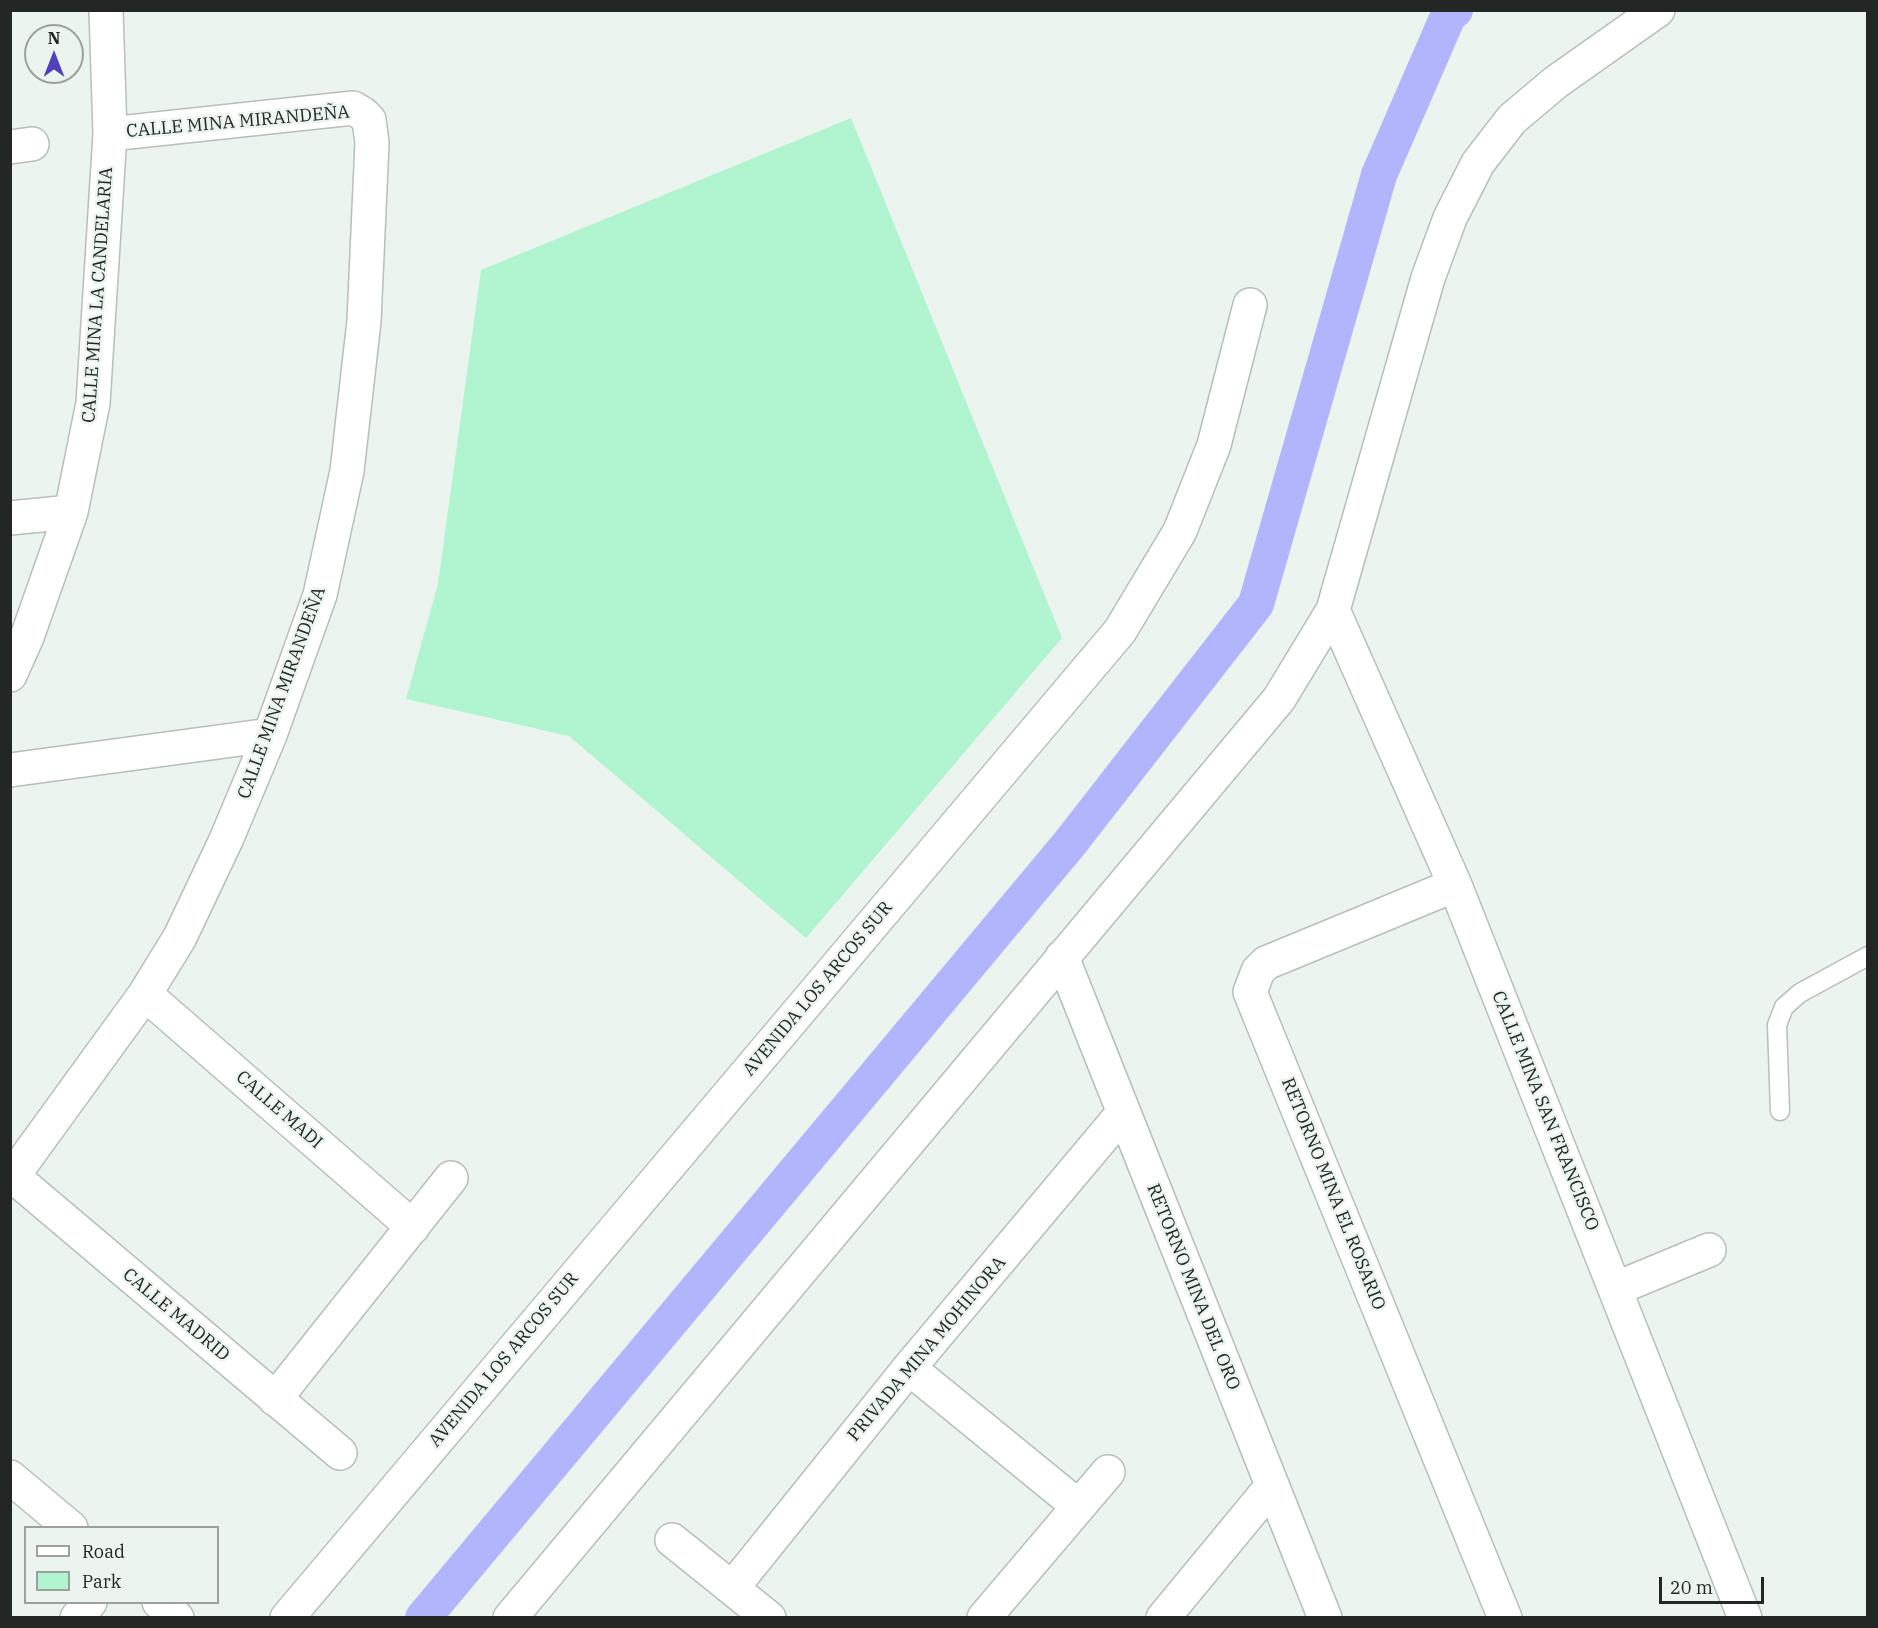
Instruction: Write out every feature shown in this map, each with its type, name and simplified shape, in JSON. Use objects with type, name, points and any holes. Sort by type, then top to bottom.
[{"type":"street","name":"CALLE MINA LA CANDELARIA","points":[[10,675],[27,637],[71,512],[93,403],[110,134],[106,10]]},
{"type":"street","points":[[510,1617],[1279,699],[1333,610],[1428,278],[1450,218],[1478,163],[1512,119],[1556,82],[1658,10]]},
{"type":"street","name":"CALLE MINA MIRANDEÑA","points":[[12,1179],[145,993],[180,937],[226,840],[270,735],[320,595],[347,471],[364,321],[372,131],[369,120],[352,108],[110,134]]},
{"type":"street","name":"AVENIDA LOS ARCOS SUR","points":[[287,1617],[1120,631],[1180,531],[1189,510],[1214,445],[1250,305]]},
{"type":"street","points":[[10,518],[71,512]]},
{"type":"street","name":"CALLE MINA SAN FRANCISCO","points":[[1333,610],[1455,885],[1745,1617]]},
{"type":"street","points":[[10,770],[270,735]]},
{"type":"street","name":"RETORNO MINA EL ROSARIO","points":[[1455,885],[1266,963],[1258,971],[1250,992],[1505,1617]]},
{"type":"street","name":"RETORNO MINA DEL ORO","points":[[1062,957],[1325,1617]]},
{"type":"street","name":"CALLE MADI","points":[[145,993],[413,1227]]},
{"type":"street","name":"PRIVADA MINA MOHINORA","points":[[733,1587],[909,1368],[1124,1113]]},
{"type":"street","points":[[275,1399],[451,1178]]},
{"type":"street","name":"CALLE MADRID","points":[[12,1179],[340,1453]]},
{"type":"street","points":[[1615,1289],[1709,1250]]},
{"type":"street","points":[[909,1368],[1078,1506]]},
{"type":"street","points":[[984,1617],[1108,1472]]},
{"type":"street","points":[[10,1477],[70,1526]]},
{"type":"street","points":[[1163,1617],[1272,1485]]},
{"type":"street","points":[[672,1540],[769,1617]]},
{"type":"street","points":[[77,1617],[88,1604]]},
{"type":"street","points":[[161,1604],[177,1617]]},
{"type":"lane","points":[[1780,1111],[1777,1025],[1784,1007],[1809,987],[1868,956]]},
{"type":"green space","points":[[851,118],[1062,638],[806,938],[569,736],[406,699],[438,584],[481,270]]},
{"type":"waterway","points":[[423,1618],[1070,843],[1256,604],[1379,175],[1449,14],[1455,10]]}]
